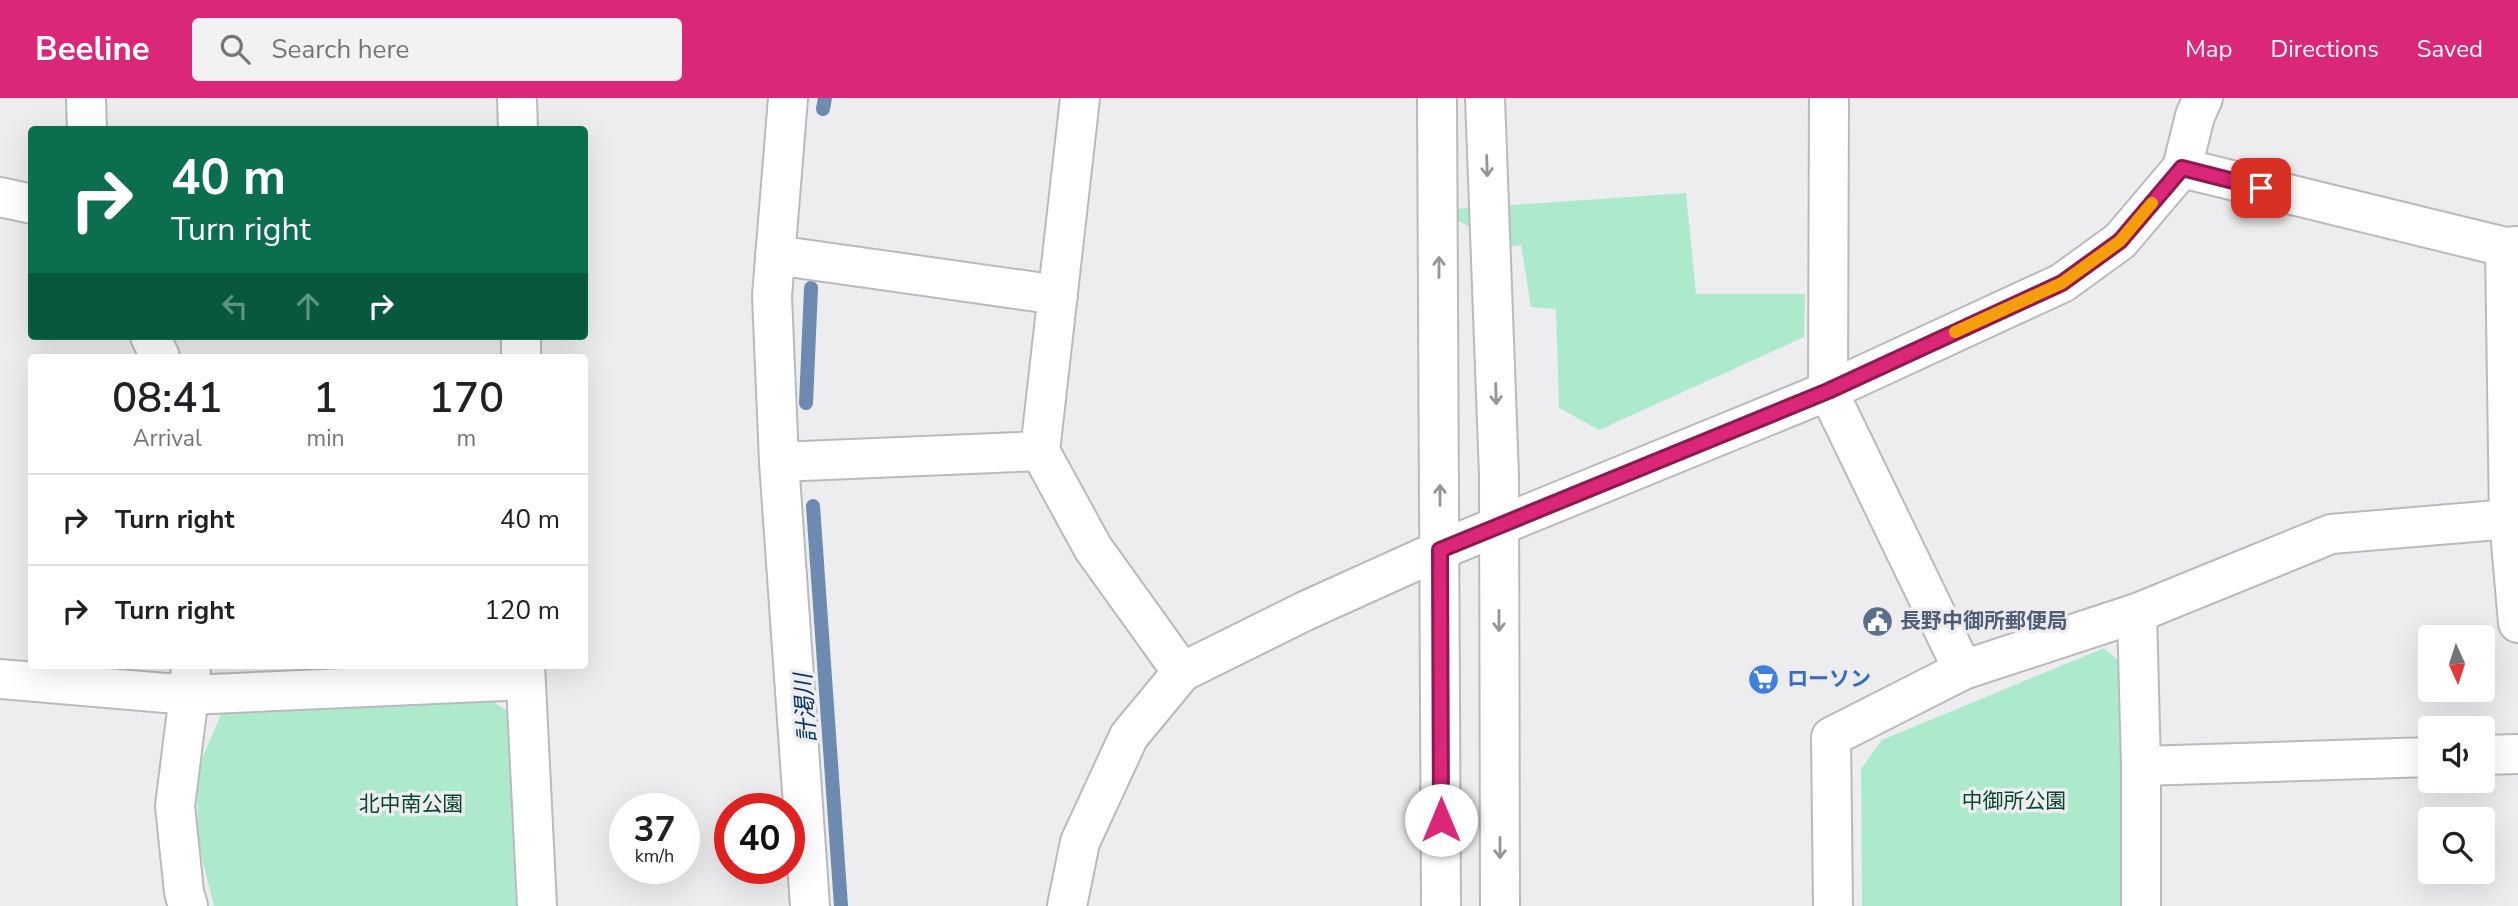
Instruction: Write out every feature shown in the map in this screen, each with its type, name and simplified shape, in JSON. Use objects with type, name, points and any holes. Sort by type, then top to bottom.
[{"type":"street","points":[[86,98],[87,126]]},
{"type":"street","points":[[517,98],[518,126]]},
{"type":"street","points":[[788,98],[772,296],[779,462],[810,906]]},
{"type":"street","points":[[1080,98],[1040,451],[1093,548],[1182,672]]},
{"type":"street","points":[[1437,98],[1441,906]]},
{"type":"street","points":[[1485,98],[1499,527],[1500,906]]},
{"type":"street","points":[[1829,98],[1828,391],[1963,670]]},
{"type":"street","points":[[1067,906],[1080,842],[1129,736],[1182,672],[1305,611],[1440,550],[1828,391],[2062,283],[2120,241],[2182,168],[2195,116],[2203,98]]},
{"type":"street","points":[[2182,168],[2512,247],[2509,519],[2518,623]]},
{"type":"street","points":[[0,197],[28,203]]},
{"type":"street","points":[[775,255],[1058,295]]},
{"type":"street","points":[[779,462],[1040,451]]},
{"type":"street","points":[[1833,906],[1831,737],[1963,670],[2137,612],[2331,534],[2509,519]]},
{"type":"street","points":[[2137,612],[2141,906]]},
{"type":"street","points":[[0,679],[190,680],[525,673],[537,906]]},
{"type":"street","points":[[188,906],[184,892],[175,806],[190,680]]},
{"type":"street","points":[[2495,755],[2518,754]]},
{"type":"street","points":[[2141,766],[2418,757]]},
{"type":"green space","points":[[1686,193],[1696,294],[1805,294],[1804,337],[1599,430],[1559,408],[1556,309],[1531,307],[1521,245],[1506,247],[1439,210]]},
{"type":"green space","name":"中御所公園","points":[[2104,648],[2121,663],[2120,906],[1862,906],[1861,769],[1882,740]]},
{"type":"green space","name":"北中南公園","points":[[492,701],[510,713],[516,906],[214,906],[198,843],[197,770],[225,705]]},
{"type":"waterway","name":"計渇川","points":[[823,109],[825,98]]},
{"type":"waterway","name":"計渇川","points":[[806,403],[811,288]]},
{"type":"waterway","name":"計渇川","points":[[813,506],[841,906]]},
{"type":"slow traffic","points":[[1955,332],[2062,283],[2120,241],[2152,203]]},
{"type":"place","name":"長野中御所郵便局","points":[[1877,621]]},
{"type":"place","name":"ローソン","points":[[1764,679]]},
{"type":"route","points":[[1441,820],[1440,550],[1828,391],[2062,283],[2120,241],[2182,168],[2261,188]]}]
